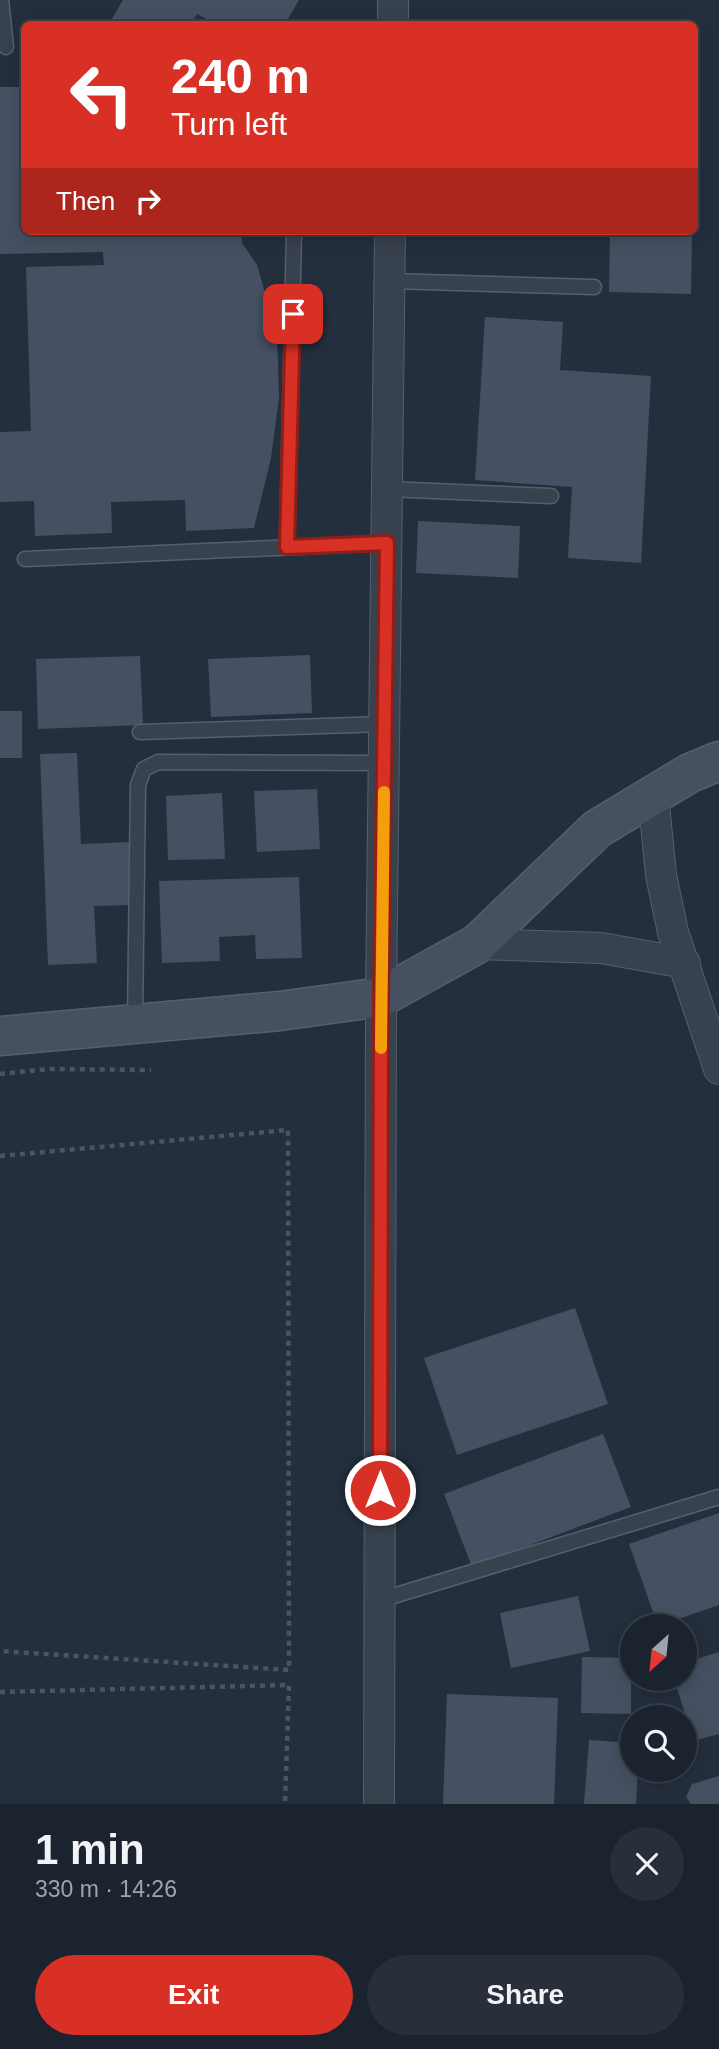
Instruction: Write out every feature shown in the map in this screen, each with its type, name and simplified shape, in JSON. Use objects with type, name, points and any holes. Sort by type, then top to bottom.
[{"type":"street","points":[[393,0],[393,21]]},
{"type":"street","points":[[379,1804],[381,998],[390,235]]},
{"type":"street","points":[[0,1036],[280,1011],[381,998],[477,944],[597,829],[690,773],[719,761]]},
{"type":"street","points":[[653,794],[661,875],[673,932],[719,1069]]},
{"type":"street","points":[[477,944],[601,948],[685,963]]},
{"type":"lane","points":[[1,0],[6,47]]},
{"type":"lane","points":[[287,547],[294,235]]},
{"type":"lane","points":[[390,281],[594,287]]},
{"type":"lane","points":[[387,488],[551,496]]},
{"type":"lane","points":[[25,559],[387,543]]},
{"type":"lane","points":[[140,732],[385,724]]},
{"type":"lane","points":[[135,1024],[138,785],[144,769],[158,762],[384,763]]},
{"type":"lane","points":[[380,1600],[719,1497]]},
{"type":"path","points":[[0,1074],[50,1069],[151,1070]]},
{"type":"path","points":[[0,1156],[288,1130],[289,1670],[0,1651]]},
{"type":"path","points":[[0,1692],[289,1685],[285,1804]]},
{"type":"building","points":[[123,0],[299,0],[287,21],[210,21],[197,14],[193,21],[111,21]]},
{"type":"building","points":[[0,87],[21,87],[21,235],[241,235],[242,243],[257,265],[277,334],[279,398],[271,458],[254,528],[186,531],[185,500],[111,502],[112,533],[35,536],[34,501],[0,502],[0,432],[31,431],[26,267],[104,265],[103,252],[0,254]]},
{"type":"building","points":[[610,235],[692,235],[691,294],[609,292]]},
{"type":"building","points":[[485,317],[563,322],[560,370],[651,376],[641,563],[568,558],[572,487],[475,480]]},
{"type":"building","points":[[418,521],[520,526],[518,578],[416,573]]},
{"type":"building","points":[[310,655],[312,713],[211,717],[208,659]]},
{"type":"building","points":[[140,656],[143,725],[38,729],[36,659]]},
{"type":"building","points":[[0,711],[22,711],[22,758],[0,758]]},
{"type":"building","points":[[77,753],[81,844],[129,842],[131,905],[94,906],[97,963],[48,965],[40,754]]},
{"type":"building","points":[[317,789],[320,849],[257,852],[254,791]]},
{"type":"building","points":[[222,793],[225,859],[168,860],[166,796]]},
{"type":"building","points":[[299,877],[302,958],[256,959],[255,935],[219,937],[220,961],[162,963],[159,881]]},
{"type":"building","points":[[575,1308],[608,1404],[457,1455],[424,1358]]},
{"type":"building","points":[[603,1434],[631,1507],[472,1567],[444,1494]]},
{"type":"building","points":[[719,1513],[719,1605],[693,1614],[654,1614],[629,1544]]},
{"type":"building","points":[[578,1596],[590,1651],[511,1668],[500,1613]]},
{"type":"building","points":[[719,1652],[719,1734],[697,1740],[697,1705],[682,1705],[678,1691],[697,1691],[697,1659]]},
{"type":"building","points":[[582,1657],[620,1658],[620,1691],[631,1691],[631,1705],[620,1705],[620,1714],[581,1713]]},
{"type":"building","points":[[447,1694],[558,1698],[554,1804],[443,1804]]},
{"type":"building","points":[[589,1740],[620,1742],[620,1782],[637,1782],[636,1804],[584,1804]]},
{"type":"building","points":[[719,1776],[719,1804],[691,1804],[686,1797],[692,1784]]},
{"type":"slow traffic","points":[[381,1048],[384,792]]},
{"type":"route","points":[[293,314],[287,547],[387,543],[381,998],[380,1490]]}]
